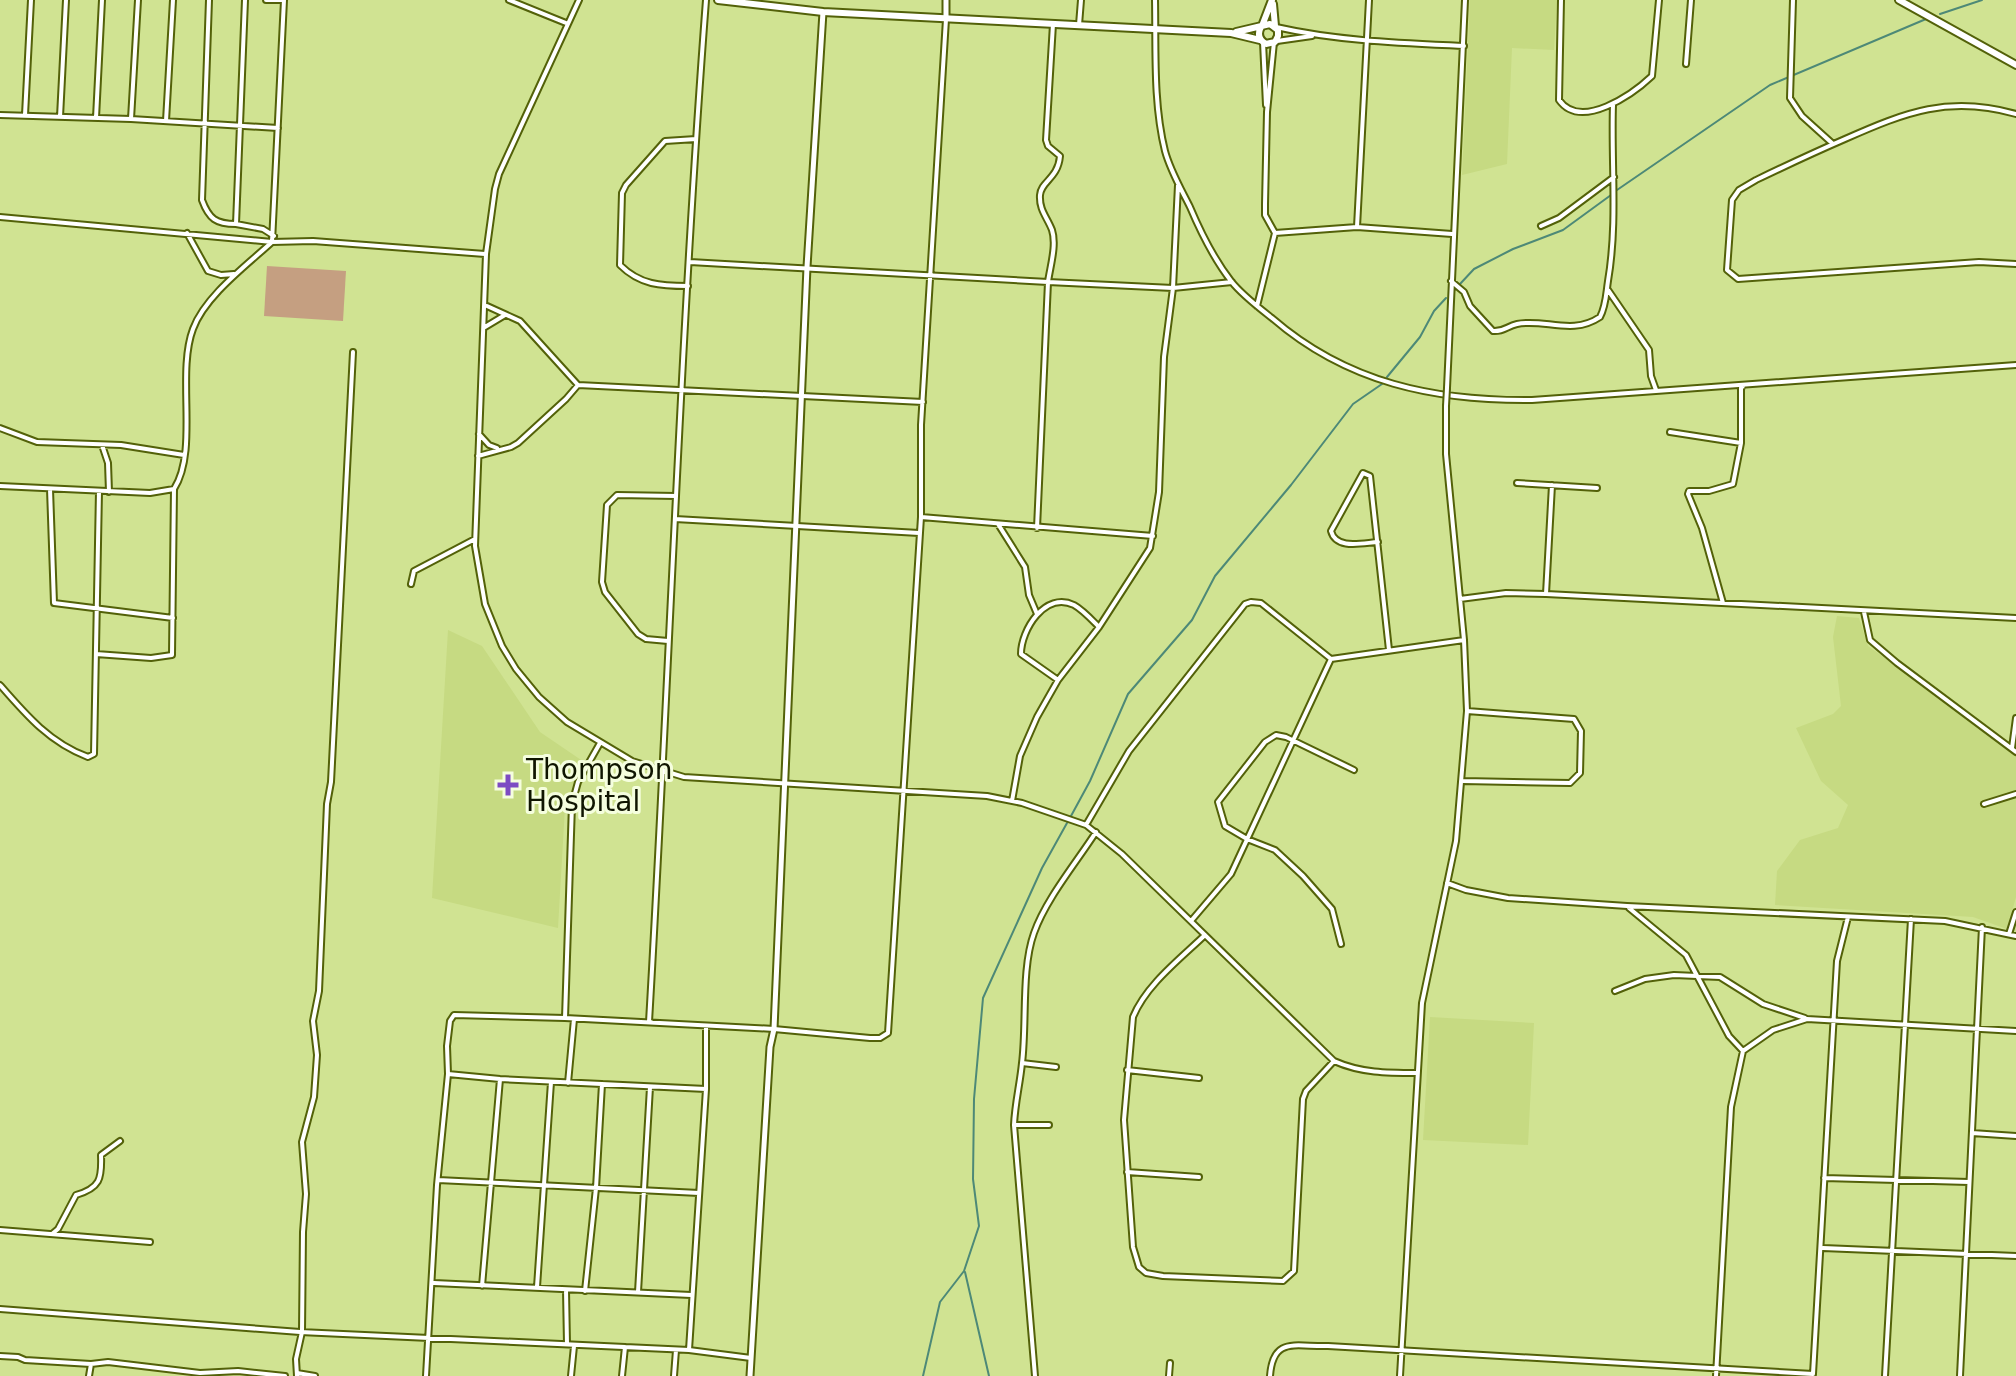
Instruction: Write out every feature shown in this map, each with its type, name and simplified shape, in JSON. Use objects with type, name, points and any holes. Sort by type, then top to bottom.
[{"type":"main road","points":[[718,0],[823,12],[1231,33],[1274,42],[1278,33],[1272,0]]},
{"type":"main road","points":[[1261,41],[1258,33],[1272,0]]},
{"type":"main road","points":[[1899,0],[2016,65]]},
{"type":"main road","points":[[1231,33],[1270,24],[1275,27]]},
{"type":"street","points":[[25,115],[31,0]]},
{"type":"street","points":[[60,117],[66,0]]},
{"type":"street","points":[[96,118],[102,0]]},
{"type":"street","points":[[131,119],[138,0]]},
{"type":"street","points":[[166,121],[173,0]]},
{"type":"street","points":[[209,0],[202,200],[207,214],[214,221],[263,229],[273,239]]},
{"type":"street","points":[[236,224],[245,0]]},
{"type":"street","points":[[96,654],[170,657],[174,489],[179,481],[184,455],[191,335],[199,317],[236,274],[273,239],[284,0],[266,0]]},
{"type":"street","points":[[509,0],[567,24]]},
{"type":"street","points":[[579,0],[499,174],[486,254],[475,539],[485,604],[502,646],[516,669],[547,705],[567,722],[632,761],[684,777],[987,796],[1086,825],[1122,854],[1334,1061],[1352,1069],[1374,1073],[1417,1073]]},
{"type":"street","points":[[654,1023],[649,1022],[664,771],[680,389],[706,0]]},
{"type":"street","points":[[426,1376],[450,1021],[454,1015],[774,1029],[880,1038],[888,1033],[921,517],[923,402],[946,0]]},
{"type":"street","points":[[1079,25],[1081,0]]},
{"type":"street","points":[[1155,0],[1159,120],[1166,154],[1205,241],[1232,282],[1294,338],[1362,374],[1419,392],[1488,401],[2016,365]]},
{"type":"street","points":[[1357,227],[1369,0]]},
{"type":"street","points":[[1400,1376],[1422,1003],[1456,841],[1467,711],[1464,640],[1446,454],[1452,234],[1465,0]]},
{"type":"street","points":[[1561,0],[1559,100],[1562,105],[1582,111],[1597,111],[1613,105],[1643,84],[1654,72],[1659,0]]},
{"type":"street","points":[[1686,64],[1691,0]]},
{"type":"street","points":[[1793,0],[1790,98],[1793,106],[1833,144]]},
{"type":"street","points":[[750,1376],[770,1047],[774,1029],[807,267],[823,12]]},
{"type":"street","points":[[1037,528],[1053,233],[1041,211],[1040,194],[1043,185],[1055,175],[1060,156],[1048,146],[1046,140],[1053,24]]},
{"type":"street","points":[[1275,27],[1314,36],[1366,42],[1464,46]]},
{"type":"street","points":[[1257,306],[1275,233],[1265,215],[1267,112],[1274,42],[1314,36]]},
{"type":"street","points":[[1261,41],[1267,112]]},
{"type":"street","points":[[1451,281],[1464,292],[1470,306],[1493,331],[1500,332],[1516,324],[1574,326],[1592,322],[1602,315],[1615,201],[1613,105]]},
{"type":"street","points":[[2016,114],[1970,105],[1931,107],[1907,113],[1756,180],[1734,195],[1727,270],[1738,279],[1979,262],[2016,264]]},
{"type":"street","points":[[0,115],[278,128]]},
{"type":"street","points":[[688,286],[649,284],[631,276],[620,265],[622,193],[665,141],[696,139]]},
{"type":"street","points":[[1541,226],[1559,218],[1614,177]]},
{"type":"street","points":[[1012,801],[1020,756],[1037,717],[1058,680],[1099,627],[1148,552],[1153,536],[1162,449],[1160,421],[1164,357],[1173,288],[1179,183]]},
{"type":"street","points":[[0,217],[187,233],[213,238],[313,241],[486,254]]},
{"type":"street","points":[[1275,233],[1357,227],[1452,234]]},
{"type":"street","points":[[187,233],[208,271],[221,275],[236,274]]},
{"type":"street","points":[[690,262],[1173,288],[1232,282]]},
{"type":"street","points":[[1607,288],[1649,350],[1651,376],[1656,390]]},
{"type":"street","points":[[486,305],[520,321],[578,385],[923,402]]},
{"type":"street","points":[[485,327],[505,315]]},
{"type":"street","points":[[315,1376],[297,1375],[296,1359],[302,1332],[306,1194],[302,1142],[312,1111],[317,1055],[313,1021],[320,961],[353,352]]},
{"type":"street","points":[[1723,603],[1702,528],[1688,494],[1689,491],[1709,491],[1733,484],[1741,443],[1741,388],[1746,383]]},
{"type":"street","points":[[478,456],[511,447],[528,435],[578,385]]},
{"type":"street","points":[[0,428],[37,442],[102,445],[184,455]]},
{"type":"street","points":[[1670,432],[1741,443]]},
{"type":"street","points":[[479,433],[489,445],[499,449]]},
{"type":"street","points":[[102,445],[108,463],[109,492]]},
{"type":"street","points":[[1378,542],[1344,543],[1331,535],[1363,473],[1370,476],[1378,542],[1389,650]]},
{"type":"street","points":[[1517,483],[1597,488]]},
{"type":"street","points":[[1546,594],[1552,485]]},
{"type":"street","points":[[0,486],[150,493],[174,489]]},
{"type":"street","points":[[50,489],[54,603],[173,618]]},
{"type":"street","points":[[0,685],[39,729],[64,746],[91,757],[95,751],[99,491]]},
{"type":"street","points":[[668,641],[646,639],[638,634],[605,592],[602,582],[607,505],[611,499],[617,495],[676,496]]},
{"type":"street","points":[[921,517],[1153,536]]},
{"type":"street","points":[[675,519],[919,533]]},
{"type":"street","points":[[998,524],[1025,567],[1029,595],[1037,614]]},
{"type":"street","points":[[411,584],[414,571],[424,563],[475,539]]},
{"type":"street","points":[[1460,599],[1506,593],[1546,594],[2016,618]]},
{"type":"street","points":[[1058,680],[1021,654],[1021,642],[1037,614],[1052,603],[1074,605],[1099,627]]},
{"type":"street","points":[[1086,825],[1129,751],[1245,604],[1261,603],[1331,659],[1464,640]]},
{"type":"street","points":[[1864,612],[1870,640],[2014,750]]},
{"type":"street","points":[[1191,921],[1223,886],[1331,659]]},
{"type":"street","points":[[1463,781],[1570,783],[1580,773],[1581,731],[1574,719],[1467,711]]},
{"type":"street","points":[[2014,750],[2016,718]]},
{"type":"street","points":[[1341,944],[1332,909],[1323,897],[1282,855],[1225,826],[1218,802],[1265,742],[1276,735],[1354,770]]},
{"type":"street","points":[[565,1018],[572,804],[578,782],[600,743]]},
{"type":"street","points":[[1984,804],[2016,794]]},
{"type":"street","points":[[1035,1376],[1014,1125],[1022,1063],[1029,955],[1033,934],[1041,917],[1096,832]]},
{"type":"street","points":[[1446,883],[1508,898],[1945,921],[2016,936]]},
{"type":"street","points":[[1627,906],[1686,955],[1729,1036],[1743,1051]]},
{"type":"street","points":[[2009,934],[2016,912]]},
{"type":"street","points":[[1270,1376],[1271,1359],[1281,1347],[1328,1346],[1813,1375],[1837,961],[1848,917]]},
{"type":"street","points":[[1885,1376],[1911,919]]},
{"type":"street","points":[[1960,1376],[1982,927]]},
{"type":"street","points":[[1205,935],[1138,1004],[1133,1017],[1124,1139],[1133,1247],[1135,1259],[1146,1273],[1283,1281],[1294,1271],[1303,1099],[1306,1091],[1334,1061]]},
{"type":"street","points":[[1615,991],[1645,979],[1696,975],[1720,977],[1763,1004],[1807,1019]]},
{"type":"street","points":[[568,1083],[574,1019]]},
{"type":"street","points":[[1716,1376],[1731,1107],[1743,1051],[1773,1030],[1807,1019],[2016,1031]]},
{"type":"street","points":[[689,1350],[706,1089],[706,1026]]},
{"type":"street","points":[[1022,1063],[1056,1067]]},
{"type":"street","points":[[1127,1070],[1199,1078]]},
{"type":"street","points":[[448,1074],[706,1089]]},
{"type":"street","points":[[482,1286],[500,1079]]},
{"type":"street","points":[[537,1287],[551,1082]]},
{"type":"street","points":[[585,1291],[596,1188],[602,1084]]},
{"type":"street","points":[[638,1293],[650,1087]]},
{"type":"street","points":[[1014,1125],[1049,1125]]},
{"type":"street","points":[[1972,1133],[2016,1136]]},
{"type":"street","points":[[52,1234],[58,1229],[76,1195],[90,1191],[98,1183],[101,1155],[120,1141]]},
{"type":"street","points":[[1127,1172],[1199,1177]]},
{"type":"street","points":[[1824,1178],[1969,1182]]},
{"type":"street","points":[[438,1180],[699,1193]]},
{"type":"street","points":[[0,1230],[150,1242]]},
{"type":"street","points":[[1822,1248],[2016,1256]]},
{"type":"street","points":[[433,1283],[691,1295]]},
{"type":"street","points":[[566,1290],[567,1345]]},
{"type":"street","points":[[0,1309],[302,1332],[689,1350],[751,1358]]},
{"type":"street","points":[[571,1376],[574,1346]]},
{"type":"street","points":[[622,1376],[625,1347]]},
{"type":"street","points":[[674,1376],[676,1350]]},
{"type":"street","points":[[0,1356],[91,1364],[108,1362],[200,1373],[238,1371],[285,1376]]},
{"type":"street","points":[[1169,1376],[1170,1363]]},
{"type":"street","points":[[89,1376],[91,1364]]},
{"type":"shaded area","points":[[1470,0],[1557,0],[1554,50],[1512,48],[1507,164],[1462,175]]},
{"type":"shaded area","points":[[267,266],[346,271],[343,321],[264,316]]},
{"type":"shaded area","points":[[1837,616],[1859,618],[1868,646],[2006,744],[2016,755],[2016,897],[2007,929],[1973,917],[1775,905],[1777,871],[1800,840],[1838,828],[1848,805],[1821,781],[1796,728],[1833,714],[1841,706],[1833,637]]},
{"type":"shaded area","name":"Thompson Hospital","points":[[448,630],[482,646],[540,732],[587,764],[565,807],[558,928],[432,898]]},
{"type":"shaded area","points":[[1430,1017],[1534,1023],[1528,1145],[1423,1140]]},
{"type":"waterway","points":[[1940,14],[1982,0]]},
{"type":"waterway","points":[[1617,190],[1770,85],[1926,19]]},
{"type":"waterway","points":[[1460,284],[1474,269],[1513,249],[1563,230],[1611,195]]},
{"type":"waterway","points":[[1387,377],[1420,337],[1434,311],[1446,298]]},
{"type":"waterway","points":[[1071,816],[1128,694],[1192,620],[1215,576],[1353,404],[1382,384]]},
{"type":"waterway","points":[[923,1376],[940,1302],[964,1271],[979,1226],[973,1179],[974,1099],[983,998],[1042,868],[1067,823]]},
{"type":"waterway","points":[[965,1272],[989,1376]]},
{"type":"place","name":"Thompson Hospital","points":[[508,785]]}]
